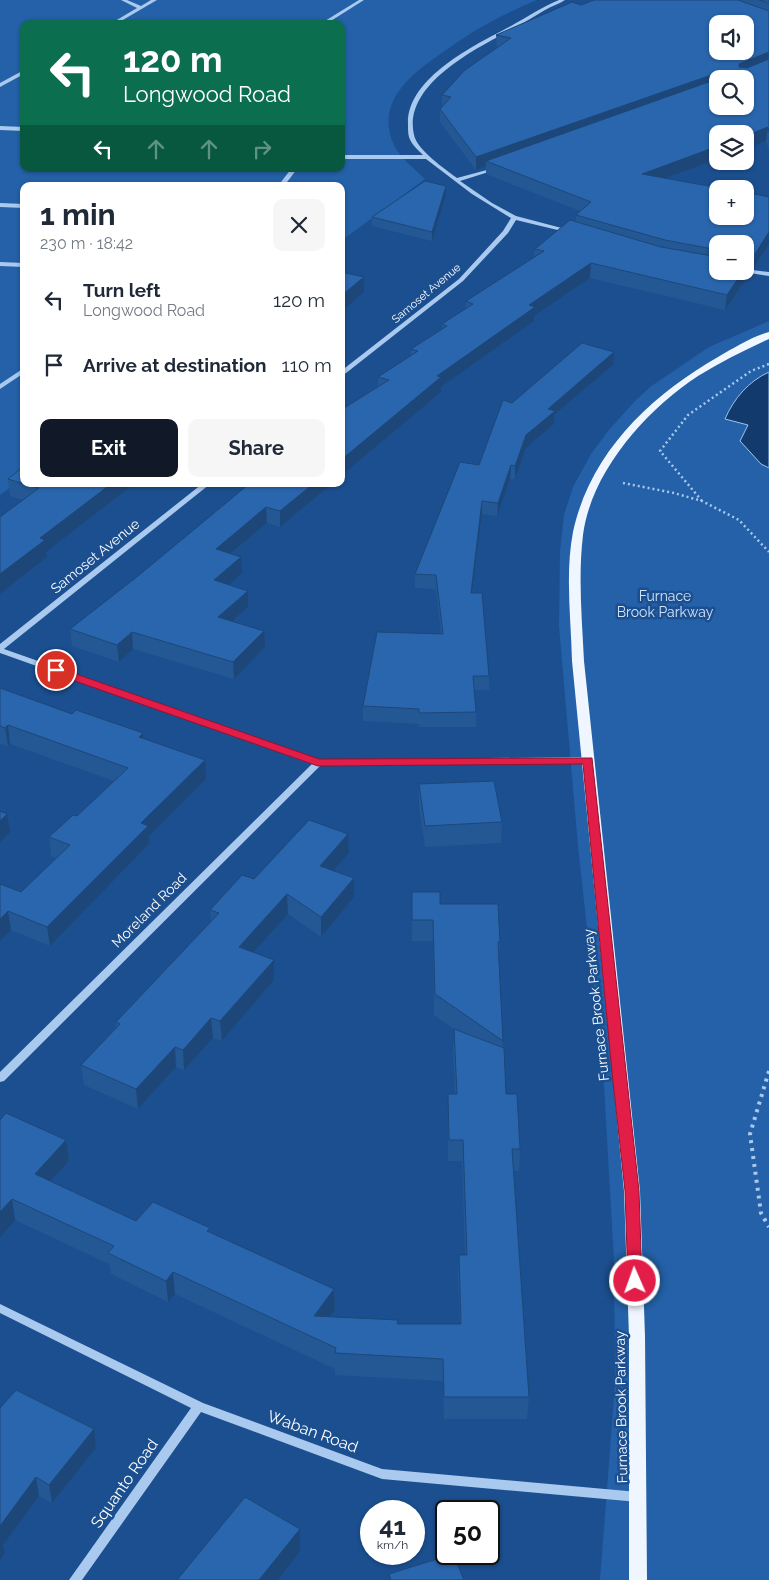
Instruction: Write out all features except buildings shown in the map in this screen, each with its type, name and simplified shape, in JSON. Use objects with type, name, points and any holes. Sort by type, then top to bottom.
[{"type":"main road","name":"Furnace Brook Parkway","points":[[638,1580],[637,1336],[632,1191],[618,1072],[578,661],[575,578],[578,534],[587,499],[596,478],[606,462],[634,427],[665,396],[694,375],[769,335]]},
{"type":"street","points":[[123,0],[141,8]]},
{"type":"street","points":[[119,20],[155,0]]},
{"type":"street","points":[[329,20],[362,0]]},
{"type":"street","points":[[563,0],[465,52],[428,83],[416,100],[410,130],[412,139],[427,156],[476,195],[514,217],[580,234]]},
{"type":"street","points":[[0,85],[20,74]]},
{"type":"street","points":[[0,77],[15,77]]},
{"type":"street","points":[[0,128],[20,129]]},
{"type":"street","points":[[345,157],[427,156]]},
{"type":"street","points":[[458,180],[502,166]]},
{"type":"street","points":[[284,182],[292,172]]},
{"type":"street","points":[[0,205],[20,206]]},
{"type":"street","name":"Samoset Avenue","points":[[345,373],[461,280],[506,232],[514,217]]},
{"type":"street","points":[[0,264],[20,265]]},
{"type":"street","points":[[754,272],[769,274]]},
{"type":"street","points":[[0,387],[20,373]]},
{"type":"street","name":"Samoset Avenue","points":[[0,649],[202,487]]},
{"type":"street","points":[[0,649],[318,763],[588,760]]},
{"type":"street","name":"Moreland Road","points":[[0,1078],[318,763]]},
{"type":"street","name":"Waban Road","points":[[0,1308],[199,1406],[382,1474],[638,1497]]},
{"type":"street","name":"Squanto Road","points":[[75,1580],[199,1406]]},
{"type":"path","points":[[702,501],[660,451],[688,415],[751,371],[769,364]]},
{"type":"path","points":[[596,478],[674,493],[702,501],[739,520],[769,552]]},
{"type":"path","points":[[769,1071],[750,1134],[761,1213],[769,1227]]},
{"type":"green space","points":[[0,0],[537,0],[502,16],[470,34],[424,66],[402,88],[394,100],[389,114],[389,129],[397,150],[425,179],[345,238],[345,182],[20,182],[20,480],[0,495]]},
{"type":"green space","name":"Furnace Brook Parkway","points":[[769,321],[769,372],[755,380],[743,391],[725,418],[748,425],[761,464],[769,468],[769,1580],[600,1580],[615,1384],[614,1261],[604,1085],[578,846],[559,626],[560,551],[564,515],[573,487],[591,454],[608,431],[634,402],[650,387],[709,347]]},
{"type":"shaded area","points":[[769,372],[769,468],[761,464],[740,441],[748,425],[725,419],[743,391],[755,380]]},
{"type":"route","points":[[56,670],[318,763],[588,760],[618,1072],[632,1191],[635,1281]]}]
